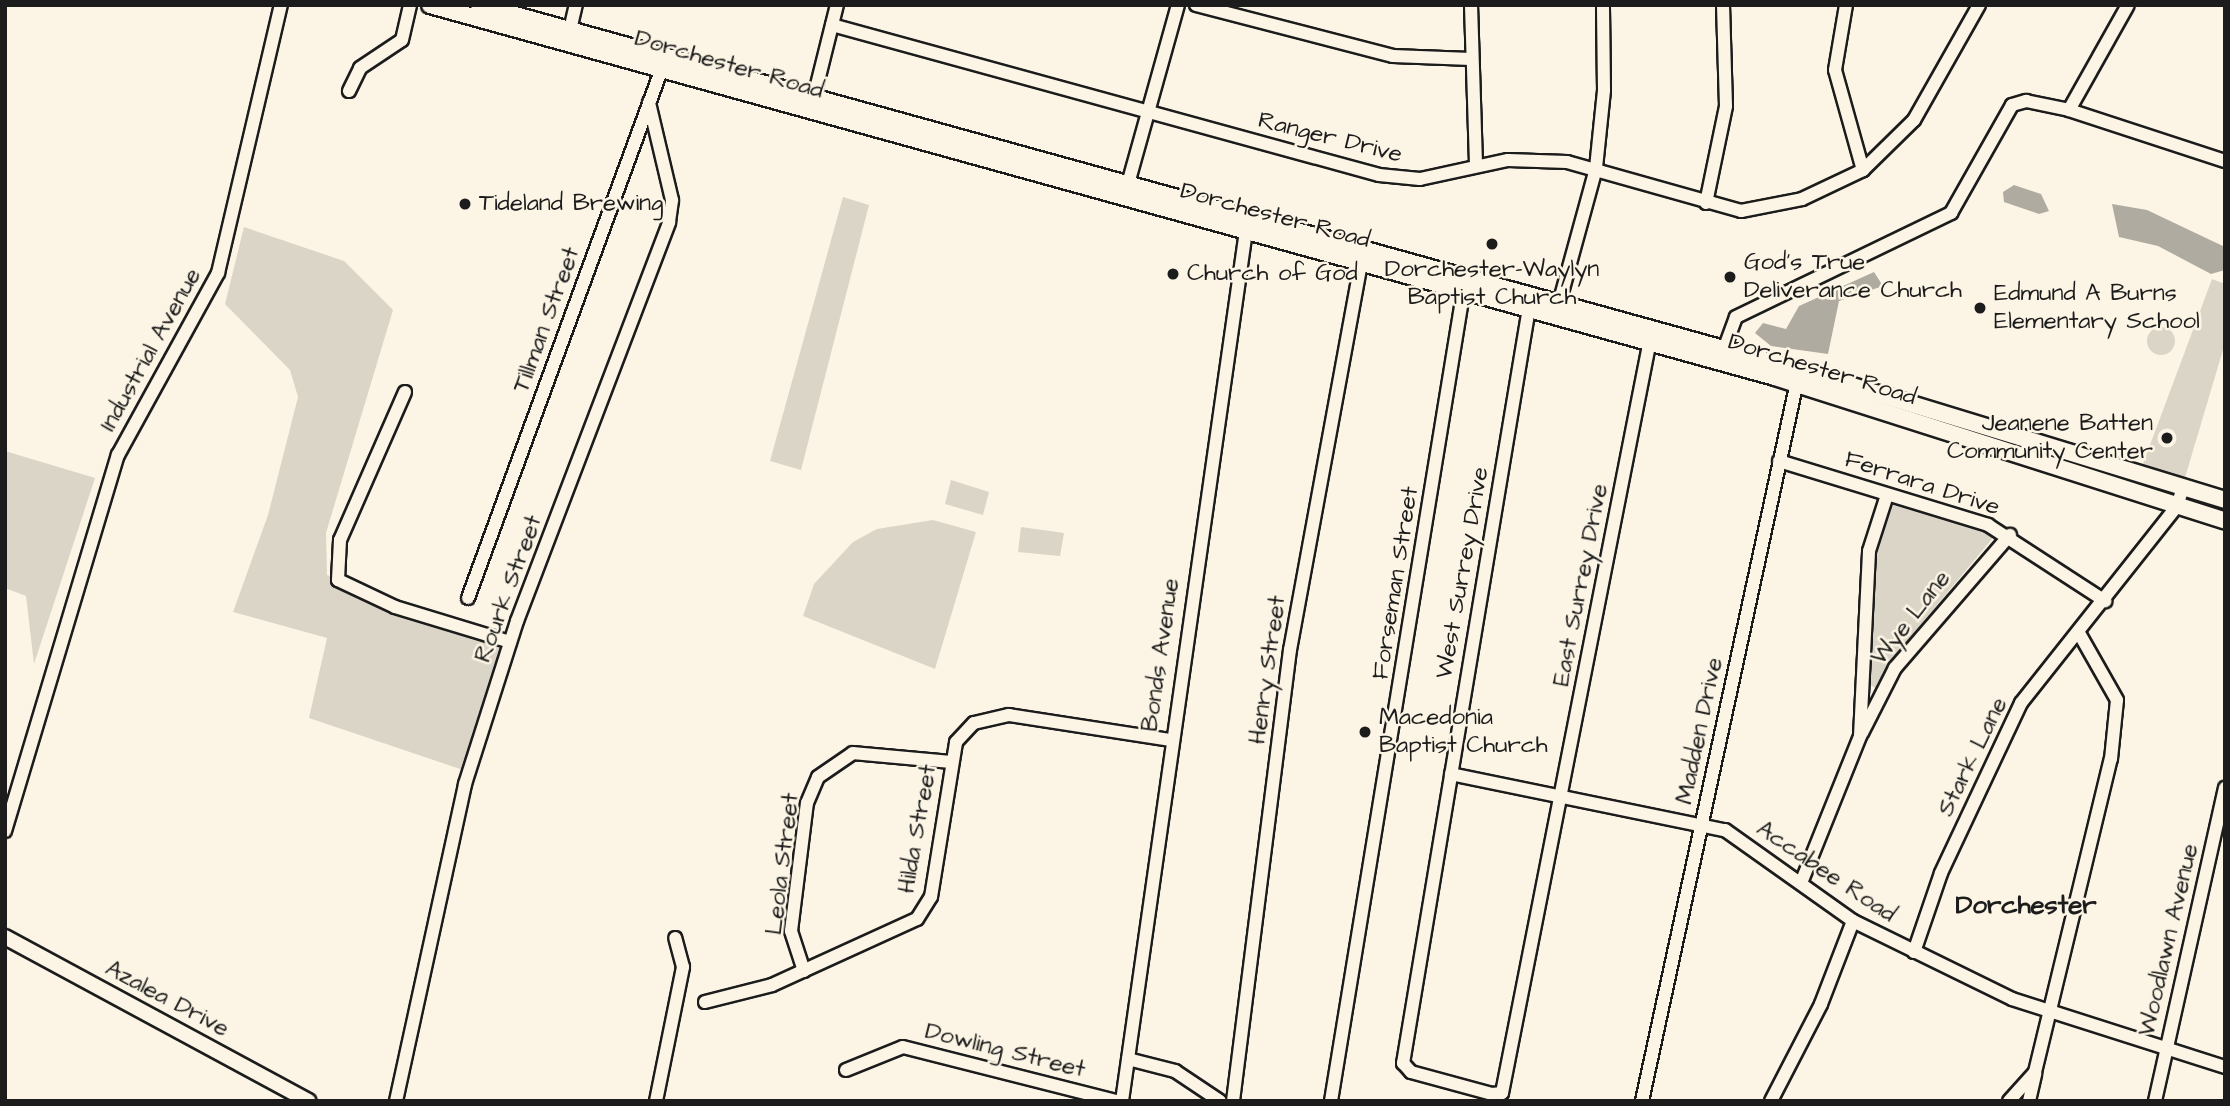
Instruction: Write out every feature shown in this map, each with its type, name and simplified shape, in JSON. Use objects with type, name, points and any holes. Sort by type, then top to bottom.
[{"type":"main road","name":"Dorchester Road","points":[[430,5],[663,63],[813,104],[1798,377],[2225,500]]},
{"type":"main road","name":"Dorchester Road","points":[[479,5],[570,30],[663,63]]},
{"type":"main road","name":"Dorchester Road","points":[[1798,377],[2225,521]]},
{"type":"street","name":"Industrial Avenue","points":[[5,831],[118,455],[218,274],[281,5]]},
{"type":"street","points":[[349,91],[360,68],[402,40],[410,5]]},
{"type":"street","points":[[570,30],[576,5]]},
{"type":"street","points":[[813,104],[837,5]]},
{"type":"street","points":[[1126,192],[1178,5]]},
{"type":"street","points":[[1196,5],[1393,56],[1471,59]]},
{"type":"street","points":[[1471,5],[1476,165]]},
{"type":"street","points":[[1557,310],[1595,168],[1604,90],[1604,5]]},
{"type":"street","points":[[1706,202],[1726,106],[1723,5]]},
{"type":"street","name":"Ranger Drive","points":[[832,25],[1402,180],[1508,160],[1595,168],[1741,211],[1771,208],[1863,170],[1914,120],[1979,5]]},
{"type":"street","points":[[2069,110],[2128,5]]},
{"type":"street","points":[[1844,7],[1835,70],[1863,170]]},
{"type":"street","name":"Tillman Street","points":[[468,598],[663,63]]},
{"type":"street","name":"Rourk Street","points":[[396,1101],[465,784],[510,642],[669,222],[672,200],[649,103]]},
{"type":"street","points":[[1721,356],[1736,317],[1951,213],[2012,105],[2039,104],[2069,110],[2225,161]]},
{"type":"street","name":"Bonds Avenue","points":[[1122,1101],[1170,740],[1247,224]]},
{"type":"street","name":"Henry Street","points":[[1233,1101],[1290,650],[1362,256]]},
{"type":"street","name":"Forseman Street","points":[[1331,1101],[1465,285]]},
{"type":"street","name":"West Surrey Drive","points":[[1502,1093],[1411,1072],[1402,1063],[1530,304]]},
{"type":"street","name":"East Surrey Drive","points":[[1502,1093],[1651,337]]},
{"type":"street","name":"Madden Drive","points":[[1642,1101],[1798,377]]},
{"type":"street","points":[[405,392],[340,540],[338,580],[396,607],[510,642]]},
{"type":"street","name":"Ferrara Drive","points":[[1779,461],[2010,535],[2105,601]]},
{"type":"street","points":[[2105,601],[2178,506],[2183,488]]},
{"type":"street","name":"Wye Lane","points":[[1860,736],[1869,551],[1887,495]]},
{"type":"street","name":"Wye Lane","points":[[1801,883],[1860,736],[1895,668],[2010,535]]},
{"type":"street","name":"Stark Lane","points":[[1914,952],[1941,873],[2021,703],[2105,601]]},
{"type":"street","points":[[2029,1101],[2048,1012],[2094,839],[2116,717],[2112,683],[2079,633]]},
{"type":"street","name":"Hilda Street","points":[[705,1002],[804,971],[911,924],[926,908],[951,762],[963,730],[999,716],[1170,740]]},
{"type":"street","name":"Leola Street","points":[[804,971],[791,931],[807,803],[818,777],[853,753],[951,762]]},
{"type":"street","name":"Accabee Road","points":[[1451,774],[1561,799],[1725,830],[1853,921],[1914,952],[2048,1012],[2225,1067]]},
{"type":"street","name":"Woodlawn Avenue","points":[[2155,1101],[2225,788]]},
{"type":"street","points":[[1771,1101],[1821,1004],[1853,921]]},
{"type":"street","name":"Azalea Drive","points":[[5,937],[308,1101]]},
{"type":"street","points":[[656,1101],[683,967],[675,938]]},
{"type":"street","name":"Dowling Street","points":[[846,1070],[903,1047],[1116,1101]]},
{"type":"street","points":[[1128,1059],[1175,1071],[1220,1101]]},
{"type":"street","points":[[2009,1101],[2035,1072]]},
{"type":"shaded area","points":[[2014,185],[2041,194],[2049,211],[2039,214],[2004,202],[2003,192]]},
{"type":"shaded area","points":[[843,197],[869,205],[801,470],[770,461]]},
{"type":"shaded area","points":[[2112,204],[2147,210],[2225,247],[2225,270],[2211,274],[2158,246],[2119,237]]},
{"type":"shaded area","points":[[244,227],[344,261],[393,310],[326,533],[327,575],[510,642],[469,772],[309,718],[327,638],[233,612],[268,515],[298,397],[290,370],[225,304]]},
{"type":"shaded area","points":[[1874,272],[1883,286],[1839,301],[1828,354],[1771,346],[1755,333],[1763,323],[1786,329],[1799,306]]},
{"type":"shaded area","points":[[2212,279],[2225,284],[2225,343],[2184,481],[2141,469]]},
{"type":"shaded area","points":[[2161,327],[2171,331],[2175,341],[2171,351],[2161,355],[2151,351],[2147,341],[2151,331]]},
{"type":"shaded area","points":[[5,451],[95,478],[34,664],[26,596],[5,588]]},
{"type":"shaded area","points":[[951,480],[989,492],[983,515],[945,504]]},
{"type":"shaded area","points":[[1901,502],[1992,533],[1992,539],[1907,641],[1877,689],[1866,682],[1873,551],[1887,506]]},
{"type":"shaded area","points":[[933,520],[976,532],[935,669],[803,616],[814,584],[853,542],[877,529]]},
{"type":"shaded area","points":[[1021,527],[1064,533],[1060,556],[1018,552]]},
{"type":"place","name":"Tideland Brewing","points":[[465,204]]},
{"type":"place","name":"Dorchester-Waylyn Baptist Church","points":[[1492,244]]},
{"type":"place","name":"Church of God","points":[[1173,274]]},
{"type":"place","name":"God's True Deliverance Church","points":[[1730,277]]},
{"type":"place","name":"Edmund A Burns Elementary School","points":[[1980,308]]},
{"type":"place","name":"Jeanene Batten Community Center","points":[[2167,438]]},
{"type":"place","name":"Macedonia Baptist Church","points":[[1365,732]]},
{"type":"district","name":"Dorchester","points":[[2026,906]]}]
